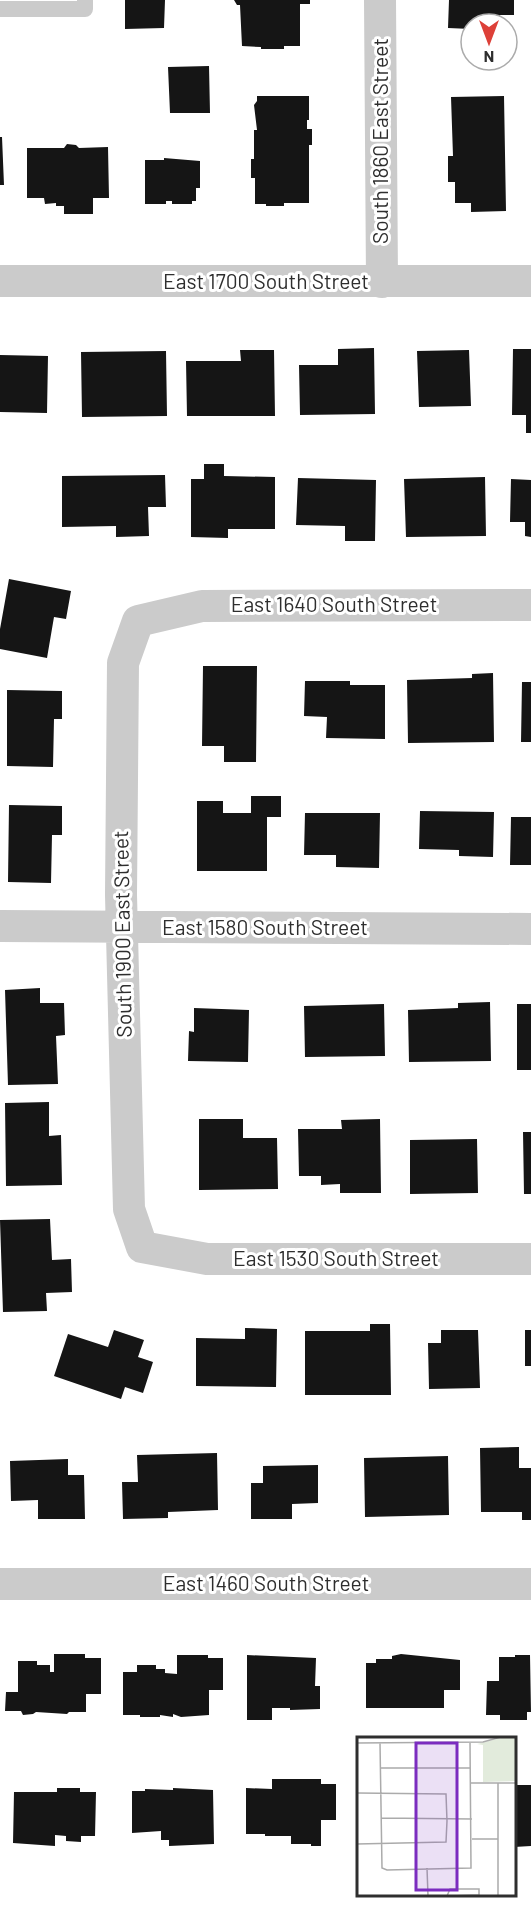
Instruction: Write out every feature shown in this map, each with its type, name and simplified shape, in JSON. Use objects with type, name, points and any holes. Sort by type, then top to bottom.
[{"type":"street","name":"South 1860 East Street","points":[[381,0],[382,282]]},
{"type":"street","name":"East 1700 South Street","points":[[0,281],[531,281]]},
{"type":"street","name":"East 1640 South Street","points":[[138,621],[202,606],[531,604]]},
{"type":"street","name":"South 1900 East Street","points":[[138,621],[123,663],[122,927],[129,1209],[142,1247]]},
{"type":"street","name":"East 1580 South Street","points":[[0,926],[531,929]]},
{"type":"street","name":"East 1530 South Street","points":[[142,1247],[207,1259],[531,1259]]},
{"type":"street","name":"East 1460 South Street","points":[[0,1584],[531,1584]]},
{"type":"lane","points":[[0,9],[86,9],[85,0]]},
{"type":"building","points":[[125,0],[165,0],[164,28],[125,29]]},
{"type":"building","points":[[234,0],[310,0],[310,4],[300,4],[300,46],[261,49],[261,47],[242,46],[240,5],[237,5]]},
{"type":"building","points":[[449,0],[514,0],[514,12],[459,12],[459,28],[448,28]]},
{"type":"building","points":[[209,66],[210,113],[170,113],[168,67]]},
{"type":"building","points":[[257,96],[309,96],[307,129],[312,129],[312,145],[309,145],[309,203],[284,203],[284,206],[255,204],[255,178],[251,178],[251,159],[254,159],[254,130],[257,130],[254,105]]},
{"type":"building","points":[[504,96],[506,211],[471,212],[471,203],[455,203],[455,182],[448,182],[448,156],[453,156],[451,97]]},
{"type":"building","points":[[0,137],[2,137],[4,185],[0,185]]},
{"type":"building","points":[[67,144],[76,145],[79,148],[108,147],[109,198],[93,198],[93,214],[64,214],[64,206],[56,206],[56,203],[45,204],[44,198],[27,198],[27,148],[64,148]]},
{"type":"building","points":[[164,158],[200,161],[200,188],[196,188],[196,201],[192,201],[192,204],[172,204],[172,201],[166,201],[166,204],[145,204],[145,160],[164,160]]},
{"type":"building","points":[[374,348],[375,414],[300,415],[299,365],[338,365],[338,349]]},
{"type":"building","points":[[513,349],[531,349],[531,433],[526,433],[526,415],[512,415]]},
{"type":"building","points":[[240,350],[274,350],[275,416],[187,416],[186,361],[241,361]]},
{"type":"building","points":[[469,350],[471,406],[419,407],[417,351]]},
{"type":"building","points":[[166,351],[167,416],[82,417],[81,352]]},
{"type":"building","points":[[0,355],[48,356],[47,413],[0,412]]},
{"type":"building","points":[[204,464],[224,464],[224,476],[275,477],[275,529],[228,529],[228,538],[191,537],[191,479],[204,479]]},
{"type":"building","points":[[165,475],[166,507],[148,507],[149,536],[116,537],[116,526],[62,527],[62,476]]},
{"type":"building","points":[[485,477],[486,536],[406,537],[404,479]]},
{"type":"building","points":[[298,478],[376,480],[375,541],[345,541],[345,526],[296,525]]},
{"type":"building","points":[[511,479],[531,480],[531,537],[525,536],[525,522],[510,522]]},
{"type":"building","points":[[9,579],[71,591],[66,619],[54,617],[47,658],[0,649],[0,629]]},
{"type":"building","points":[[203,666],[257,666],[256,762],[224,762],[224,746],[202,746]]},
{"type":"building","points":[[493,673],[494,742],[408,743],[407,680],[472,678],[472,674]]},
{"type":"building","points":[[305,681],[350,681],[350,685],[385,685],[385,739],[326,738],[327,717],[304,716]]},
{"type":"building","points":[[522,682],[531,682],[531,742],[521,742]]},
{"type":"building","points":[[7,690],[62,691],[62,719],[54,719],[53,767],[7,766]]},
{"type":"building","points":[[251,796],[281,796],[281,817],[267,817],[267,871],[197,871],[197,801],[223,801],[223,813],[251,813]]},
{"type":"building","points":[[9,805],[62,806],[62,835],[52,835],[51,883],[8,882]]},
{"type":"building","points":[[420,811],[494,812],[493,857],[459,856],[459,850],[419,849]]},
{"type":"building","points":[[305,813],[380,813],[379,868],[336,867],[336,855],[304,855]]},
{"type":"building","points":[[511,817],[531,817],[531,865],[510,865]]},
{"type":"building","points":[[40,988],[40,1003],[64,1003],[65,1035],[56,1036],[58,1084],[8,1085],[5,990]]},
{"type":"building","points":[[490,1002],[491,1061],[409,1062],[408,1010],[458,1008],[458,1003]]},
{"type":"building","points":[[384,1004],[385,1056],[305,1057],[304,1006]]},
{"type":"building","points":[[517,1004],[531,1004],[531,1070],[517,1070]]},
{"type":"building","points":[[194,1008],[249,1010],[248,1062],[188,1061],[189,1031],[194,1032]]},
{"type":"building","points":[[49,1102],[49,1136],[61,1135],[62,1185],[6,1186],[5,1103]]},
{"type":"building","points":[[199,1119],[243,1119],[243,1138],[277,1138],[278,1189],[199,1190]]},
{"type":"building","points":[[380,1119],[381,1193],[340,1193],[340,1184],[321,1185],[321,1176],[299,1176],[298,1129],[342,1129],[341,1120]]},
{"type":"building","points":[[523,1132],[531,1132],[531,1194],[524,1194]]},
{"type":"building","points":[[477,1139],[478,1193],[410,1194],[410,1140]]},
{"type":"building","points":[[50,1219],[52,1260],[71,1259],[72,1292],[46,1293],[47,1311],[3,1312],[0,1220]]},
{"type":"building","points":[[370,1324],[390,1324],[391,1395],[305,1395],[305,1331],[370,1331]]},
{"type":"building","points":[[245,1328],[277,1329],[276,1387],[196,1386],[196,1338],[245,1339]]},
{"type":"building","points":[[114,1330],[144,1340],[138,1357],[153,1362],[143,1393],[125,1387],[121,1399],[54,1376],[68,1334],[108,1347]]},
{"type":"building","points":[[441,1330],[478,1330],[480,1388],[429,1389],[428,1343],[441,1343]]},
{"type":"building","points":[[525,1330],[531,1330],[531,1366],[525,1366]]},
{"type":"building","points":[[519,1447],[519,1468],[531,1468],[531,1520],[522,1520],[522,1512],[481,1512],[480,1448]]},
{"type":"building","points":[[217,1453],[218,1510],[168,1512],[168,1518],[123,1519],[122,1482],[138,1482],[137,1455]]},
{"type":"building","points":[[448,1456],[449,1515],[365,1517],[364,1458]]},
{"type":"building","points":[[68,1459],[68,1475],[84,1475],[85,1519],[38,1519],[38,1500],[11,1501],[10,1461]]},
{"type":"building","points":[[318,1465],[318,1503],[292,1504],[292,1519],[251,1519],[251,1483],[263,1483],[263,1466]]},
{"type":"building","points":[[54,1654],[85,1654],[85,1658],[101,1658],[101,1694],[86,1694],[86,1712],[67,1714],[36,1712],[23,1715],[21,1711],[5,1711],[6,1692],[18,1692],[18,1661],[37,1661],[37,1665],[50,1665],[50,1672],[54,1672]]},
{"type":"building","points":[[401,1654],[460,1660],[460,1690],[444,1690],[444,1708],[366,1708],[366,1663],[376,1663],[376,1659],[392,1659],[392,1656]]},
{"type":"building","points":[[177,1655],[208,1655],[208,1658],[223,1658],[223,1690],[209,1690],[209,1715],[181,1717],[173,1714],[173,1717],[160,1715],[160,1717],[140,1717],[140,1715],[123,1715],[123,1672],[137,1672],[137,1665],[156,1665],[156,1669],[165,1669],[165,1673],[177,1674]]},
{"type":"building","points":[[247,1655],[316,1658],[315,1686],[320,1686],[320,1709],[272,1708],[272,1720],[247,1720]]},
{"type":"building","points":[[515,1655],[530,1655],[531,1712],[527,1712],[527,1720],[500,1720],[500,1715],[486,1715],[487,1681],[499,1681],[499,1657],[515,1657]]},
{"type":"building","points":[[272,1779],[321,1779],[321,1784],[336,1784],[336,1820],[321,1820],[321,1846],[291,1844],[291,1836],[246,1834],[246,1788],[272,1789]]},
{"type":"building","points":[[516,1785],[531,1785],[531,1846],[516,1847]]},
{"type":"building","points":[[57,1788],[80,1788],[80,1792],[96,1792],[95,1836],[81,1836],[81,1842],[66,1841],[66,1836],[55,1835],[55,1846],[13,1843],[14,1792],[57,1792]]},
{"type":"building","points":[[173,1788],[213,1790],[214,1844],[169,1846],[169,1840],[161,1840],[161,1831],[132,1833],[132,1791],[173,1790]]}]
